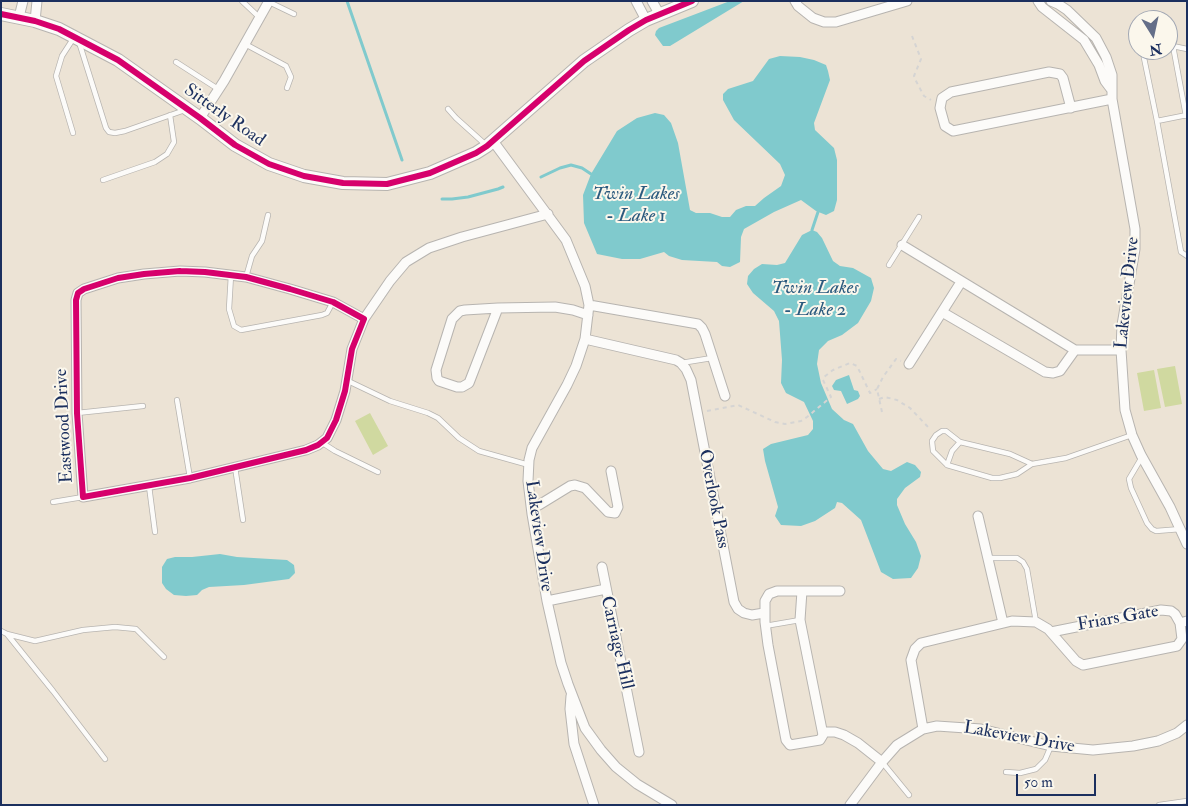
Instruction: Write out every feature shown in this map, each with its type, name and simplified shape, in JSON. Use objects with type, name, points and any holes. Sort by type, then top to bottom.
[{"type":"street","points":[[19,17],[23,1]]},
{"type":"street","points":[[35,21],[37,1]]},
{"type":"street","points":[[200,118],[269,1]]},
{"type":"street","points":[[636,1],[646,20]]},
{"type":"street","points":[[652,1],[660,14]]},
{"type":"street","name":"Sitterly Road","points":[[1,14],[35,21],[76,37],[118,60],[235,145],[269,164],[304,176],[343,183],[387,184],[446,168],[490,144],[584,62],[629,30],[646,20],[692,1]]},
{"type":"street","points":[[795,1],[806,13],[824,22],[836,22],[907,1]]},
{"type":"street","name":"Lakeview Drive","points":[[1038,1],[1042,7],[1084,40],[1111,89]]},
{"type":"street","name":"Lakeview Drive","points":[[1050,1],[1067,10],[1096,38],[1106,57],[1112,75],[1112,99],[1134,230],[1135,249],[1125,302],[1121,350],[1125,410],[1132,435],[1142,457],[1170,507],[1187,544]]},
{"type":"street","points":[[1071,108],[1063,78],[1060,74],[1050,72],[951,92],[942,98],[940,102],[945,126],[953,131],[1071,108],[1112,99]]},
{"type":"street","name":"Lakeview Drive","points":[[490,144],[548,214],[566,240],[585,286],[589,305],[585,339],[567,385],[532,448],[529,464],[528,481],[531,506],[547,601],[561,663],[585,728],[601,750],[616,767],[637,784],[672,805]]},
{"type":"street","points":[[321,442],[326,438],[336,420],[352,349],[364,319],[390,281],[406,262],[429,248],[462,237],[548,214]]},
{"type":"street","points":[[902,245],[1075,350],[1121,350]]},
{"type":"street","name":"Eastwood Drive","points":[[321,442],[306,450],[190,478],[84,497],[77,413],[76,300],[78,293],[102,282],[144,274],[180,271],[205,272],[246,278],[333,302],[364,319]]},
{"type":"street","points":[[908,364],[961,282]]},
{"type":"street","points":[[589,305],[698,324],[702,328],[725,396]]},
{"type":"street","points":[[498,308],[469,383],[462,387],[456,387],[439,381],[436,370],[452,319],[460,311],[498,308],[555,307],[573,310],[588,316]]},
{"type":"street","points":[[942,312],[1045,372],[1053,373],[1060,370],[1075,350]]},
{"type":"street","points":[[585,339],[648,353],[681,363]]},
{"type":"street","name":"Overlook Pass","points":[[681,363],[689,374],[734,602],[738,609],[744,613],[752,615],[764,613]]},
{"type":"street","points":[[531,506],[539,505],[570,486],[575,485],[585,488],[608,512],[615,513],[618,510],[618,505],[611,471]]},
{"type":"street","points":[[978,516],[1002,623]]},
{"type":"street","points":[[602,566],[606,589]]},
{"type":"street","name":"Carriage Hill","points":[[547,601],[606,589],[639,752]]},
{"type":"street","points":[[802,592],[800,620],[823,732],[822,738],[818,740],[791,745],[786,742],[765,626],[765,601],[769,594],[777,592],[840,591]]},
{"type":"street","name":"Friars Gate","points":[[1036,622],[1051,632],[1076,661],[1084,665],[1177,646],[1182,639],[1183,622],[1175,614],[1161,610],[1051,632]]},
{"type":"street","points":[[923,729],[912,666],[912,655],[918,646],[930,640],[1002,623],[1036,622]]},
{"type":"street","points":[[571,693],[570,709],[574,744],[594,805]]},
{"type":"street","name":"Lakeview Drive","points":[[850,805],[882,762],[898,745],[923,729],[937,726],[981,729],[1051,746],[1093,750],[1133,746],[1158,741],[1177,733],[1187,725]]},
{"type":"street","points":[[823,732],[836,732],[844,735],[858,743],[882,762]]},
{"type":"lane","points":[[242,1],[260,18]]},
{"type":"lane","points":[[269,1],[294,14]]},
{"type":"lane","points":[[76,37],[106,128],[109,132],[125,131],[187,109]]},
{"type":"lane","points":[[73,133],[56,76],[62,56],[76,37]]},
{"type":"lane","points":[[245,44],[286,66],[292,77],[288,88]]},
{"type":"lane","points":[[1144,60],[1181,252],[1187,256]]},
{"type":"lane","points":[[1157,121],[1187,116],[1173,60]]},
{"type":"lane","points":[[176,62],[218,89]]},
{"type":"lane","points":[[448,109],[456,118],[490,144]]},
{"type":"lane","points":[[103,180],[155,162],[167,154],[174,142],[170,115]]},
{"type":"lane","points":[[246,278],[252,256],[262,241],[268,215]]},
{"type":"lane","points":[[889,265],[919,217]]},
{"type":"lane","points":[[232,275],[229,309],[234,326],[241,330],[322,315],[326,313],[333,302]]},
{"type":"lane","points":[[681,363],[713,358]]},
{"type":"lane","points":[[346,380],[390,401],[438,418],[459,438],[478,451],[529,464]]},
{"type":"lane","points":[[177,400],[190,478]]},
{"type":"lane","points":[[77,413],[143,406]]},
{"type":"lane","points":[[1032,464],[1010,454],[960,442],[946,431],[936,435],[932,441],[934,451],[947,465],[992,478],[1000,478],[1017,474],[1032,464],[1066,458],[1132,435]]},
{"type":"lane","points":[[321,442],[378,472]]},
{"type":"lane","points":[[947,465],[952,451],[960,442]]},
{"type":"lane","points":[[1142,457],[1129,479],[1131,488],[1149,527],[1156,530],[1181,529]]},
{"type":"lane","points":[[235,467],[243,520]]},
{"type":"lane","points":[[149,486],[155,532]]},
{"type":"lane","points":[[53,502],[84,497]]},
{"type":"lane","points":[[988,558],[1017,558],[1023,562],[1027,569],[1036,622]]},
{"type":"lane","points":[[765,626],[800,620]]},
{"type":"lane","points":[[1,631],[35,641],[83,630],[115,627],[136,629],[164,657]]},
{"type":"lane","points":[[7,634],[105,759]]},
{"type":"lane","points":[[1006,772],[1020,773],[1036,769],[1045,760],[1051,746]]},
{"type":"lane","points":[[882,762],[909,796]]},
{"type":"lane","points":[[1160,805],[1187,801]]},
{"type":"path","points":[[912,36],[921,59],[914,76],[916,82],[924,96],[940,102]]},
{"type":"path","points":[[697,413],[738,405],[775,422],[794,423],[807,418],[831,397],[823,379],[833,370],[850,363],[857,366],[870,393],[877,389],[896,359],[908,364]]},
{"type":"path","points":[[877,389],[882,412]]},
{"type":"path","points":[[879,399],[885,397],[897,400],[910,408],[929,428]]},
{"type":"green space","points":[[1175,366],[1182,404],[1165,407],[1157,369]]},
{"type":"green space","points":[[1154,370],[1161,408],[1144,411],[1137,373]]},
{"type":"green space","points":[[370,413],[388,446],[373,455],[355,421]]},
{"type":"water","points":[[730,1],[744,1],[670,46],[663,46],[655,35],[659,28]]},
{"type":"water","name":"Twin Lakes - Lake 1","points":[[780,56],[800,57],[826,65],[830,80],[814,123],[815,130],[834,148],[837,160],[837,200],[834,211],[826,215],[816,211],[801,200],[774,212],[744,229],[741,237],[740,262],[730,267],[722,266],[717,262],[682,260],[669,256],[664,252],[640,259],[622,259],[597,254],[584,223],[583,195],[591,174],[617,131],[637,118],[655,113],[664,115],[671,123],[678,143],[690,210],[696,213],[710,213],[722,217],[730,217],[736,210],[746,206],[755,206],[781,186],[785,175],[780,164],[734,120],[723,100],[723,94],[728,89],[753,81],[769,59]]},
{"type":"water","name":"Twin Lakes - Lake 2","points":[[812,230],[817,232],[822,238],[833,261],[840,266],[853,268],[871,278],[874,288],[871,301],[858,323],[842,335],[828,341],[819,350],[817,364],[821,383],[832,409],[844,420],[853,424],[868,451],[883,469],[891,471],[907,462],[915,465],[921,472],[920,477],[905,488],[897,499],[897,505],[905,524],[916,542],[921,556],[918,568],[911,578],[893,579],[881,572],[861,520],[842,503],[837,502],[835,508],[815,521],[801,526],[781,525],[775,516],[778,507],[763,449],[771,444],[808,435],[813,429],[813,421],[804,402],[786,393],[781,383],[782,360],[779,321],[774,311],[753,293],[747,284],[748,276],[762,264],[777,265],[785,263],[802,235]]},
{"type":"water","points":[[849,375],[854,390],[858,391],[860,396],[858,399],[847,404],[841,391],[834,390],[832,386],[836,380]]},
{"type":"water","points":[[220,554],[287,560],[294,565],[295,573],[289,579],[209,587],[197,595],[186,596],[174,595],[162,583],[162,567],[167,559]]},
{"type":"waterway","points":[[347,1],[402,160]]},
{"type":"waterway","points":[[541,177],[571,165],[582,168],[591,174]]},
{"type":"waterway","points":[[442,199],[468,197],[503,187]]},
{"type":"waterway","points":[[812,230],[818,212]]},
{"type":"cycle path","points":[[1,14],[35,21],[59,29],[118,60],[235,145],[269,164],[304,176],[343,183],[387,184],[430,173],[476,153],[487,146],[584,61],[646,20],[692,1]]},
{"type":"cycle path","points":[[180,271],[246,277],[333,302],[364,319],[352,349],[345,391],[336,420],[327,438],[318,445],[306,450],[190,478],[83,497],[77,413],[76,300],[78,293],[84,289],[118,278],[180,271]]}]
